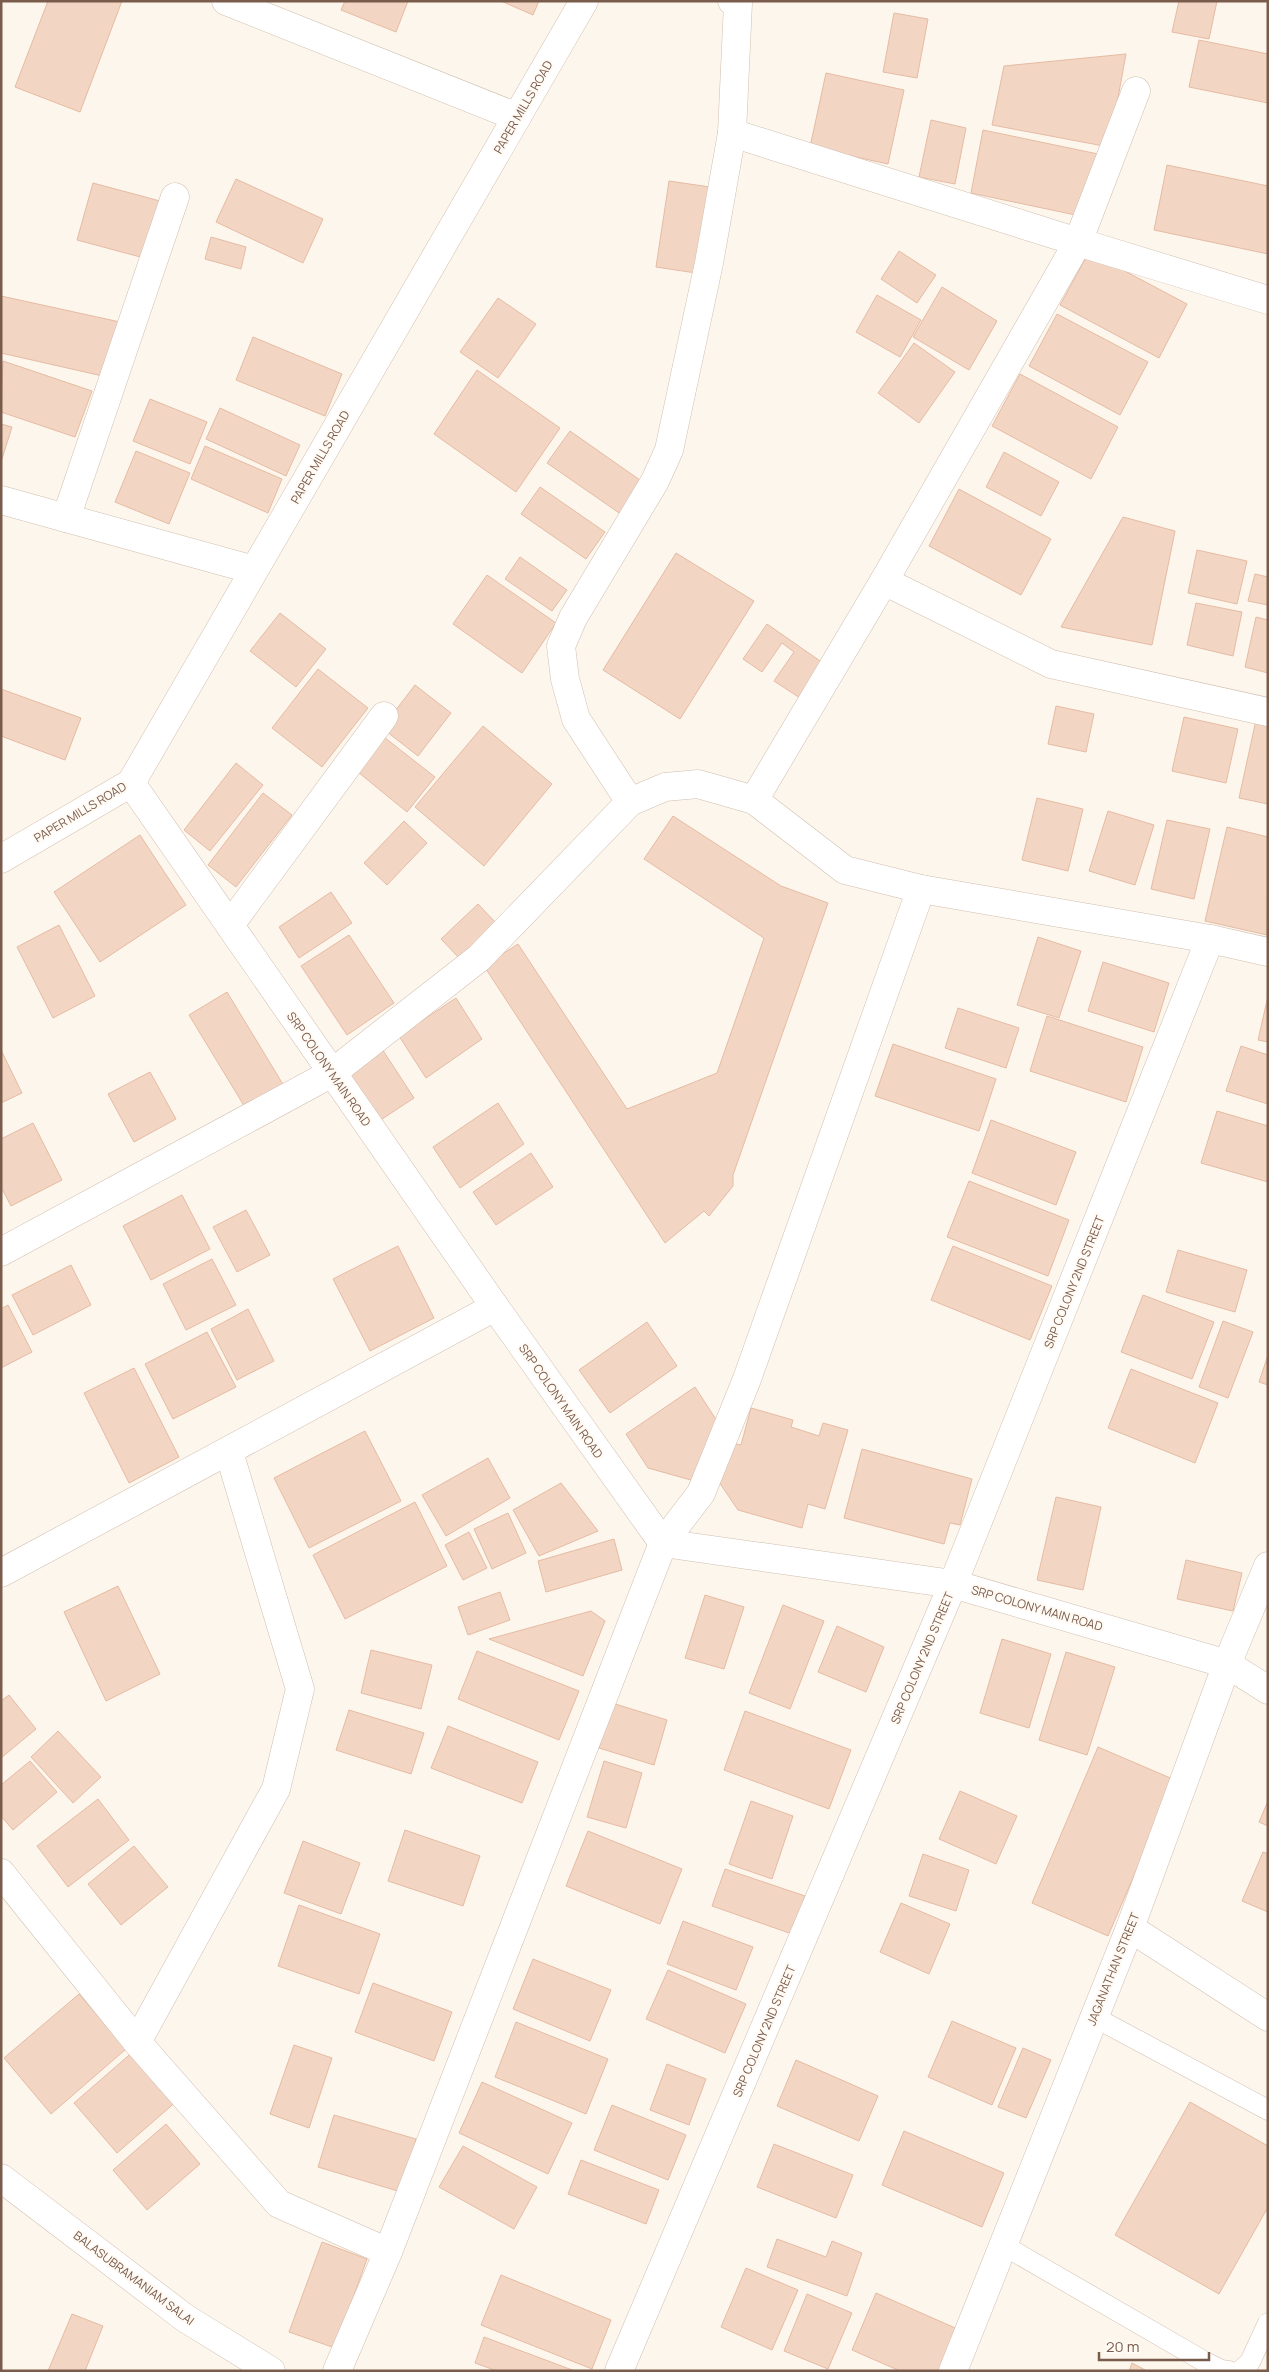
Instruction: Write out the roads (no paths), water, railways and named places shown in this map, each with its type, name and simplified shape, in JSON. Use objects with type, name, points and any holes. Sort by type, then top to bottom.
[{"type":"street","points":[[226,1],[517,117]]},
{"type":"street","name":"PAPER MILLS ROAD","points":[[1,859],[131,783],[584,1]]},
{"type":"street","points":[[630,802],[576,719],[565,679],[560,646],[573,618],[655,481],[669,450],[709,263],[732,133],[738,4],[732,1]]},
{"type":"street","points":[[754,800],[884,581],[1078,242],[1136,91]]},
{"type":"street","points":[[732,133],[1268,300]]},
{"type":"street","points":[[66,518],[175,197]]},
{"type":"street","points":[[1,500],[254,570]]},
{"type":"street","points":[[884,581],[1051,664],[1268,712]]},
{"type":"street","points":[[230,925],[384,716]]},
{"type":"street","name":"SRP COLONY MAIN ROAD","points":[[131,783],[495,1307],[662,1543],[954,1584],[1227,1664],[1268,1690]]},
{"type":"street","points":[[1,1252],[332,1073],[478,958],[630,802],[665,787],[698,784],[754,800],[846,870],[921,889],[1210,939],[1268,952]]},
{"type":"street","points":[[337,2371],[388,2252],[662,1543],[700,1493],[747,1379],[921,889]]},
{"type":"street","name":"SRP COLONY 2ND STREET","points":[[619,2371],[954,1584],[1210,939]]},
{"type":"street","points":[[1,1573],[229,1452],[495,1307]]},
{"type":"street","points":[[137,2042],[276,1788],[300,1689],[229,1452]]},
{"type":"street","name":"JAGANATHAN STREET","points":[[953,2371],[1130,1928],[1227,1664],[1268,1566]]},
{"type":"street","points":[[1,1874],[137,2042],[279,2204],[388,2252]]},
{"type":"street","points":[[1130,1928],[1268,2017]]},
{"type":"street","name":"BALASUBRAMANIAM SALAI","points":[[1,2178],[185,2318],[271,2371]]},
{"type":"lane","points":[[1094,2017],[1268,2110]]},
{"type":"lane","points":[[1003,2245],[1207,2363],[1221,2370],[1229,2371]]},
{"type":"lane","points":[[1240,2371],[1250,2362],[1268,2323]]}]
